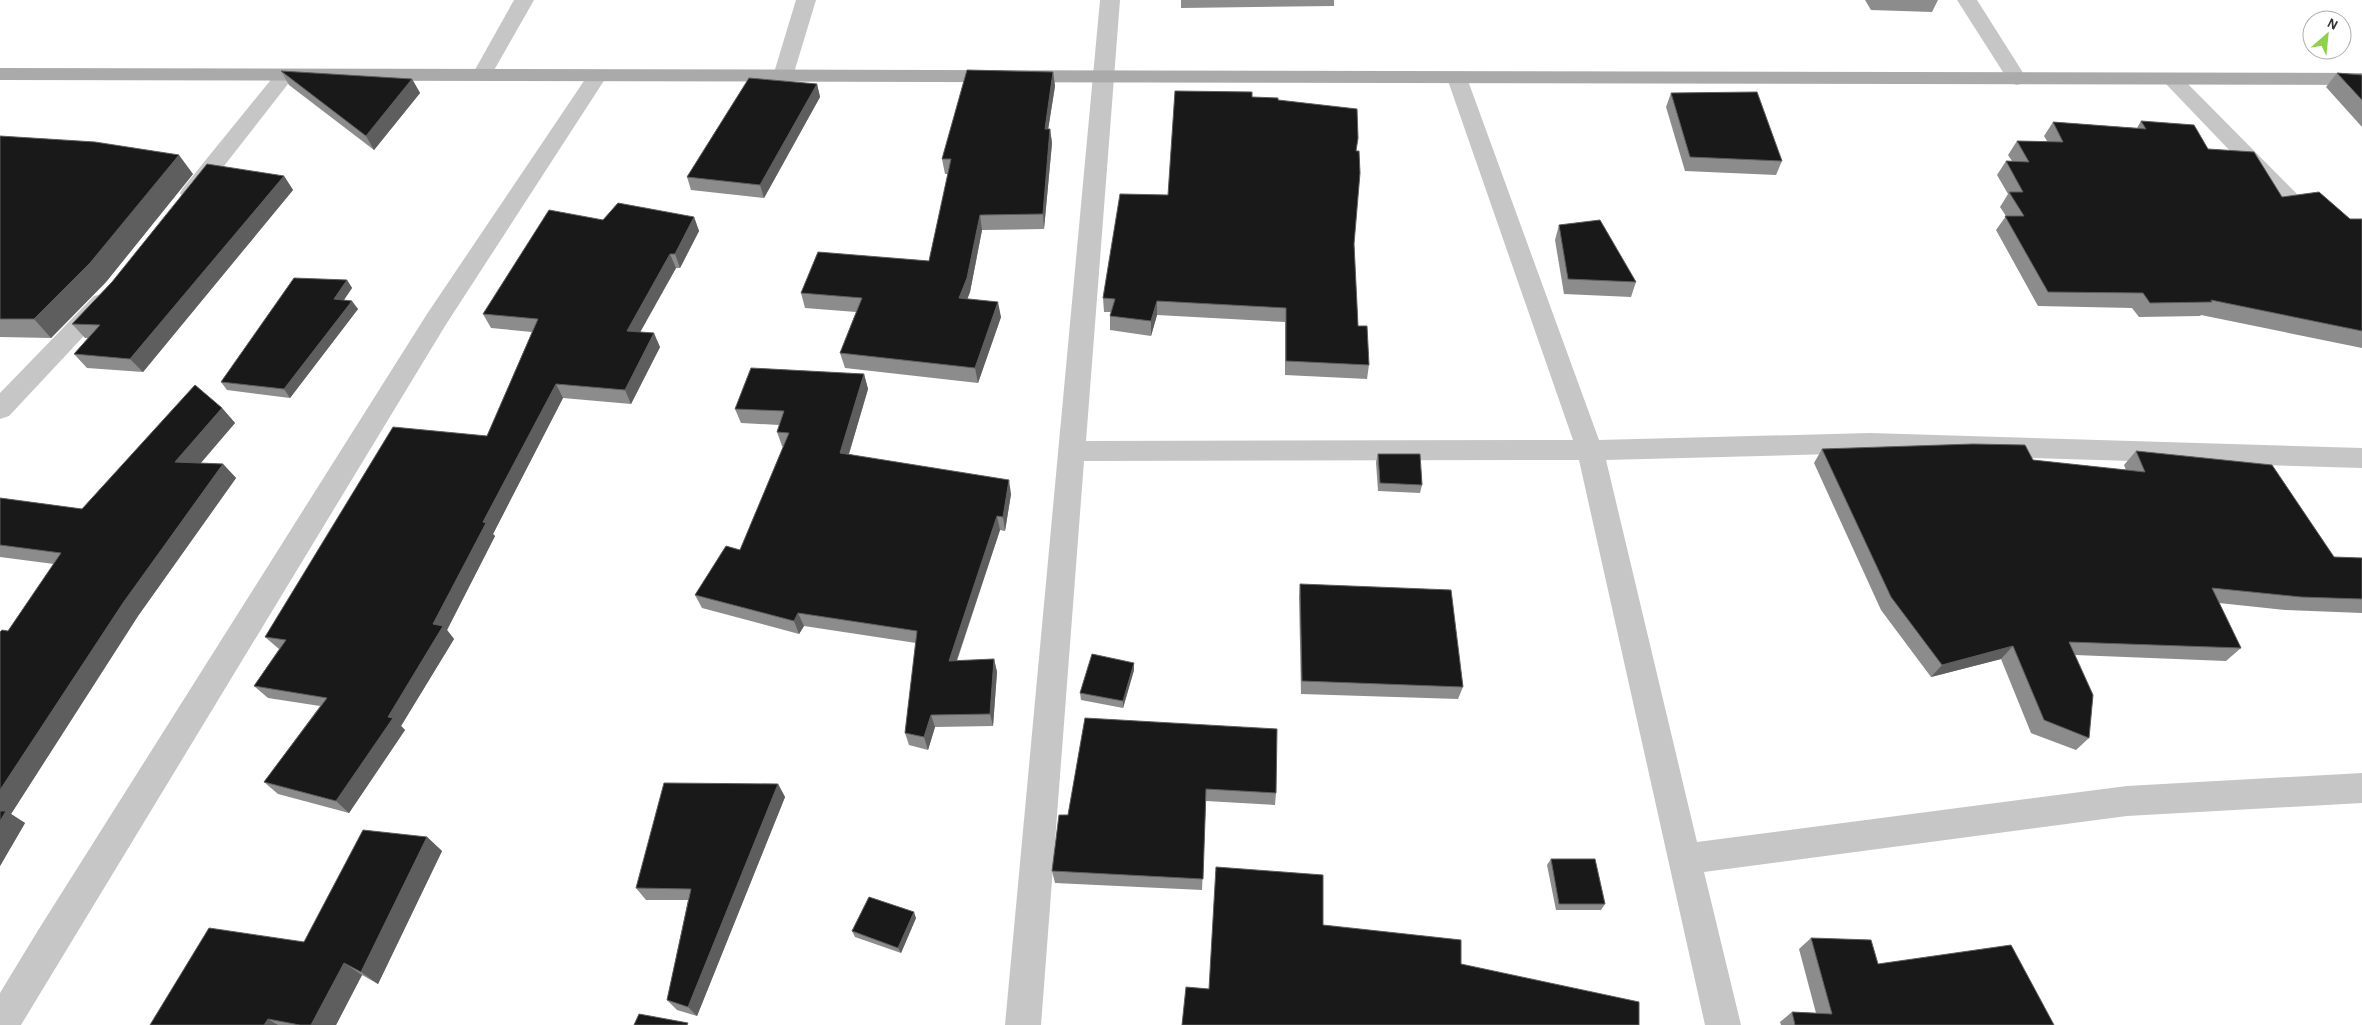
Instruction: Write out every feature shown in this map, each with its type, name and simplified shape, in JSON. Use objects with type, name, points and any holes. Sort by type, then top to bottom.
[{"type":"main road","points":[[0,74],[2362,80]]},
{"type":"street","points":[[482,75],[524,0]]},
{"type":"street","points":[[783,76],[806,0]]},
{"type":"street","points":[[1023,1025],[1105,77],[1110,0]]},
{"type":"street","points":[[1967,0],[2017,79]]},
{"type":"street","points":[[176,212],[285,75]]},
{"type":"street","points":[[1,1025],[64,919],[436,320],[597,76]]},
{"type":"street","points":[[1457,78],[1590,450],[1723,1025]]},
{"type":"street","points":[[2172,79],[2288,198]]},
{"type":"street","points":[[0,409],[115,288]]},
{"type":"street","points":[[1073,451],[1590,450],[1870,443],[2362,458]]},
{"type":"street","points":[[1684,859],[2126,801],[2362,788]]},
{"type":"building","points":[[967,70],[1053,72],[1045,129],[1050,129],[1043,214],[980,215],[967,278],[959,298],[998,302],[975,368],[840,353],[862,298],[801,293],[818,252],[929,261],[951,159],[942,159]]},
{"type":"building","points":[[281,71],[412,79],[366,136]]},
{"type":"building","points":[[2337,73],[2362,75],[2362,100]]},
{"type":"building","points":[[749,78],[817,84],[760,185],[687,177]]},
{"type":"building","points":[[1175,91],[1252,92],[1252,97],[1278,98],[1278,100],[1357,109],[1358,138],[1356,151],[1359,151],[1360,173],[1354,244],[1358,326],[1367,326],[1369,365],[1286,361],[1286,308],[1157,301],[1151,321],[1110,316],[1115,299],[1103,298],[1120,194],[1168,195]]},
{"type":"building","points":[[1757,92],[1782,161],[1690,157],[1671,93]]},
{"type":"building","points":[[2141,121],[2194,125],[2208,149],[2254,152],[2282,197],[2319,192],[2350,219],[2362,219],[2362,331],[2211,300],[2212,302],[2150,303],[2143,293],[2048,292],[2005,216],[2024,216],[2009,192],[2023,192],[2006,161],[2029,162],[2017,141],[2063,142],[2053,122],[2146,129]]},
{"type":"building","points":[[0,136],[95,142],[179,155],[90,263],[34,319],[0,319]]},
{"type":"building","points":[[207,164],[284,176],[130,359],[74,354],[100,325],[72,324],[112,282]]},
{"type":"building","points":[[618,203],[694,217],[675,254],[670,254],[627,331],[654,333],[625,390],[556,384],[483,522],[486,523],[433,624],[443,626],[388,717],[393,718],[336,801],[264,782],[327,698],[254,686],[286,640],[265,637],[393,427],[487,436],[538,319],[483,314],[549,210],[603,220]]},
{"type":"building","points":[[1600,220],[1636,282],[1568,279],[1559,225]]},
{"type":"building","points":[[294,278],[347,280],[334,299],[352,301],[284,389],[221,382]]},
{"type":"building","points":[[751,368],[864,374],[840,453],[1009,480],[1003,517],[997,516],[949,661],[994,659],[990,714],[931,715],[924,737],[905,733],[917,631],[798,613],[794,621],[695,595],[726,546],[740,550],[789,433],[777,432],[784,411],[735,409]]},
{"type":"building","points":[[195,385],[222,408],[175,462],[223,464],[123,603],[0,790],[0,632],[2,630],[8,631],[61,553],[0,545],[0,498],[82,509]]},
{"type":"building","points":[[1973,444],[2025,445],[2033,460],[2145,472],[2136,451],[2272,465],[2334,557],[2362,558],[2362,599],[2301,597],[2212,588],[2241,648],[2069,642],[2093,695],[2089,738],[2044,720],[2013,646],[1942,665],[1891,597],[1822,449]]},
{"type":"building","points":[[1378,454],[1420,454],[1422,485],[1380,483]]},
{"type":"building","points":[[1300,584],[1451,590],[1463,687],[1302,681]]},
{"type":"building","points":[[1092,654],[1134,663],[1123,701],[1080,693]]},
{"type":"building","points":[[1085,718],[1277,729],[1276,793],[1206,789],[1203,879],[1052,871],[1059,815],[1068,815]]},
{"type":"building","points":[[664,783],[778,784],[688,1007],[667,1000],[691,889],[636,888]]},
{"type":"building","points":[[0,811],[6,811],[0,821]]},
{"type":"building","points":[[363,830],[427,837],[361,972],[344,963],[311,1025],[300,1025],[268,1019],[264,1025],[150,1025],[209,928],[304,942]]},
{"type":"building","points":[[1551,859],[1595,859],[1605,904],[1559,904]]},
{"type":"building","points":[[1216,867],[1323,875],[1323,925],[1461,940],[1461,964],[1639,1002],[1639,1025],[1182,1025],[1186,987],[1209,989]]},
{"type":"building","points":[[869,897],[914,912],[898,948],[852,931]]},
{"type":"building","points":[[1811,938],[1871,940],[1878,964],[2011,945],[2054,1025],[1795,1025],[1792,1012],[1832,1014]]},
{"type":"building","points":[[639,1014],[688,1023],[687,1025],[634,1025]]}]
